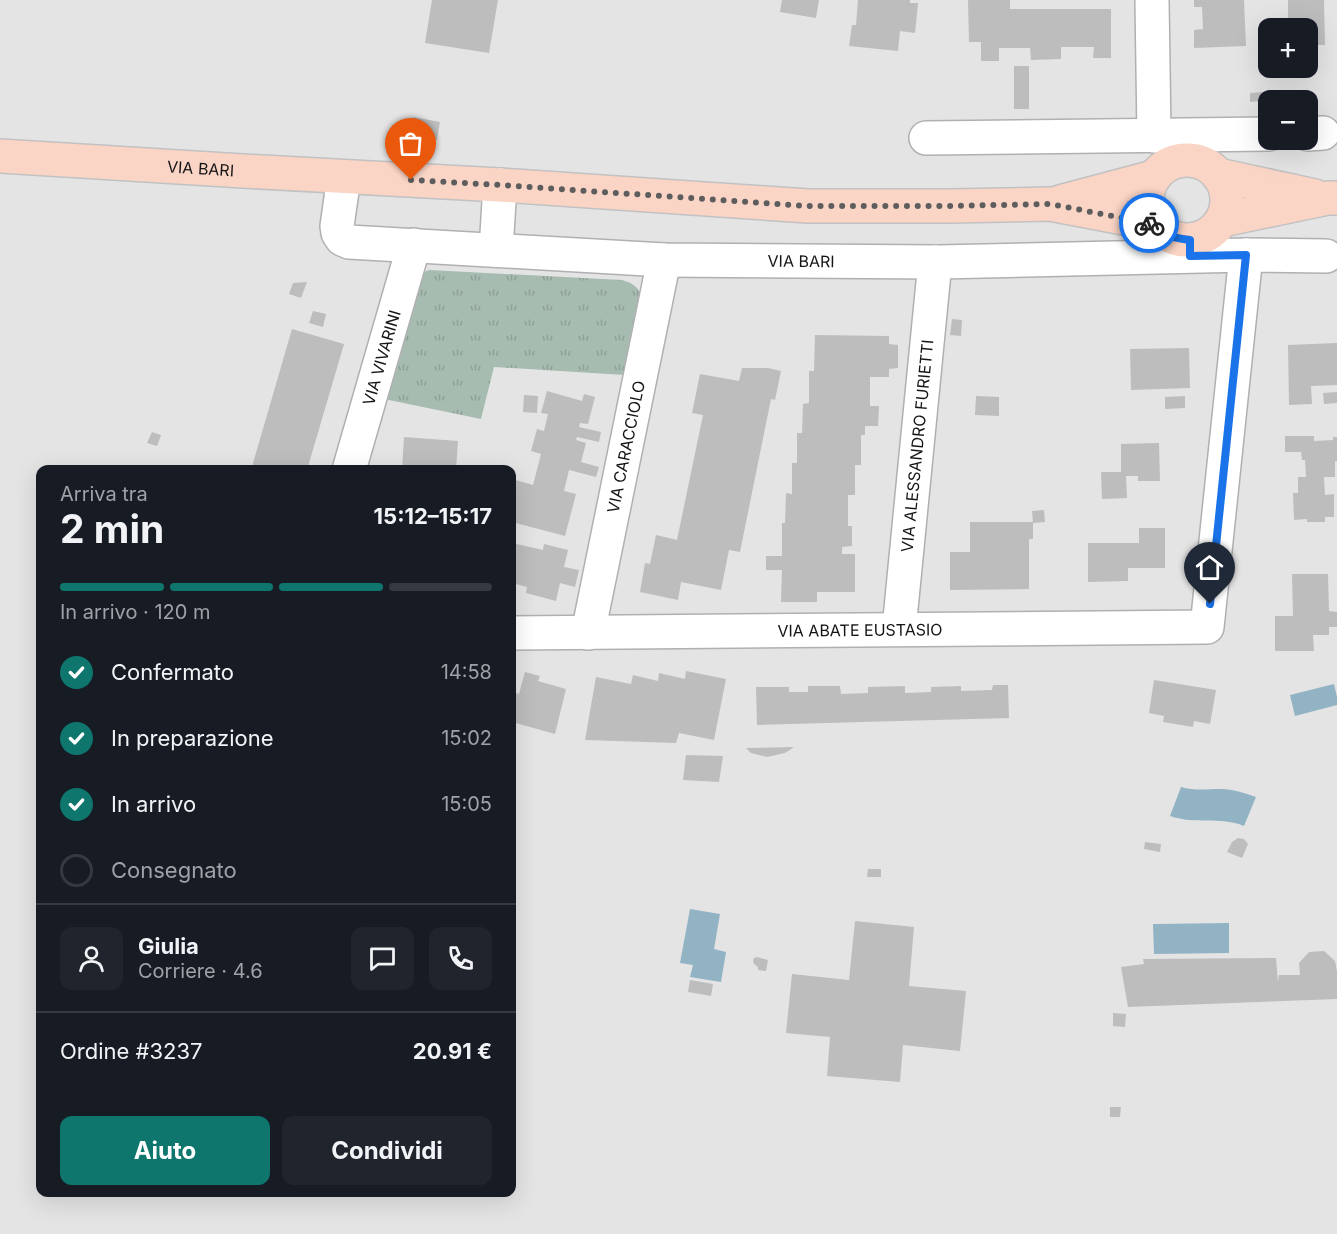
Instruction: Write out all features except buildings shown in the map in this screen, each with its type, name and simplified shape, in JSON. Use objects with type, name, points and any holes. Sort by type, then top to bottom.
[{"type":"main road","name":"VIA BARI","points":[[1050,204],[1154,177],[1186,148],[1198,161],[1209,166],[1218,175],[1332,198]]},
{"type":"main road","name":"VIA BARI","points":[[0,156],[500,185],[808,206],[1050,204],[1155,224],[1164,233],[1190,248],[1214,230],[1222,220],[1332,198]]},
{"type":"main road","points":[[1218,175],[1227,197],[1222,220]]},
{"type":"main road","points":[[1154,177],[1147,201],[1149,213],[1155,224]]},
{"type":"street","points":[[1152,0],[1154,136]]},
{"type":"street","name":"VIA BARI","points":[[926,138],[1154,136],[1186,148],[1258,136]]},
{"type":"street","name":"VIA BARI","points":[[344,177],[337,226],[342,239],[350,242],[664,260],[935,262],[1190,248],[1246,255],[1326,256]]},
{"type":"street","points":[[496,250],[500,185]]},
{"type":"street","name":"VIA VIVARINI","points":[[350,465],[414,246]]},
{"type":"street","name":"VIA ABATE EUSTASIO","points":[[516,633],[1208,627],[1246,255]]},
{"type":"street","name":"VIA CARACCIOLO","points":[[588,633],[664,260]]},
{"type":"street","name":"VIA ALESSANDRO FURIETTI","points":[[899,629],[935,262]]},
{"type":"green space","points":[[429,270],[622,280],[632,284],[641,296],[624,375],[494,367],[481,419],[384,399],[419,277]]},
{"type":"water","points":[[1334,684],[1337,705],[1295,716],[1290,695]]},
{"type":"water","points":[[1181,787],[1230,790],[1256,797],[1244,826],[1226,821],[1180,819],[1170,816]]},
{"type":"water","points":[[690,909],[720,914],[714,949],[726,952],[721,982],[690,977],[693,965],[680,963]]},
{"type":"water","points":[[1229,923],[1229,953],[1154,954],[1153,924]]},
{"type":"way so far","points":[[411,180],[808,206],[1050,204],[1149,223]]},
{"type":"route","points":[[1149,223],[1155,224],[1164,233],[1176,238],[1190,240],[1190,256],[1246,255],[1210,604]]}]
